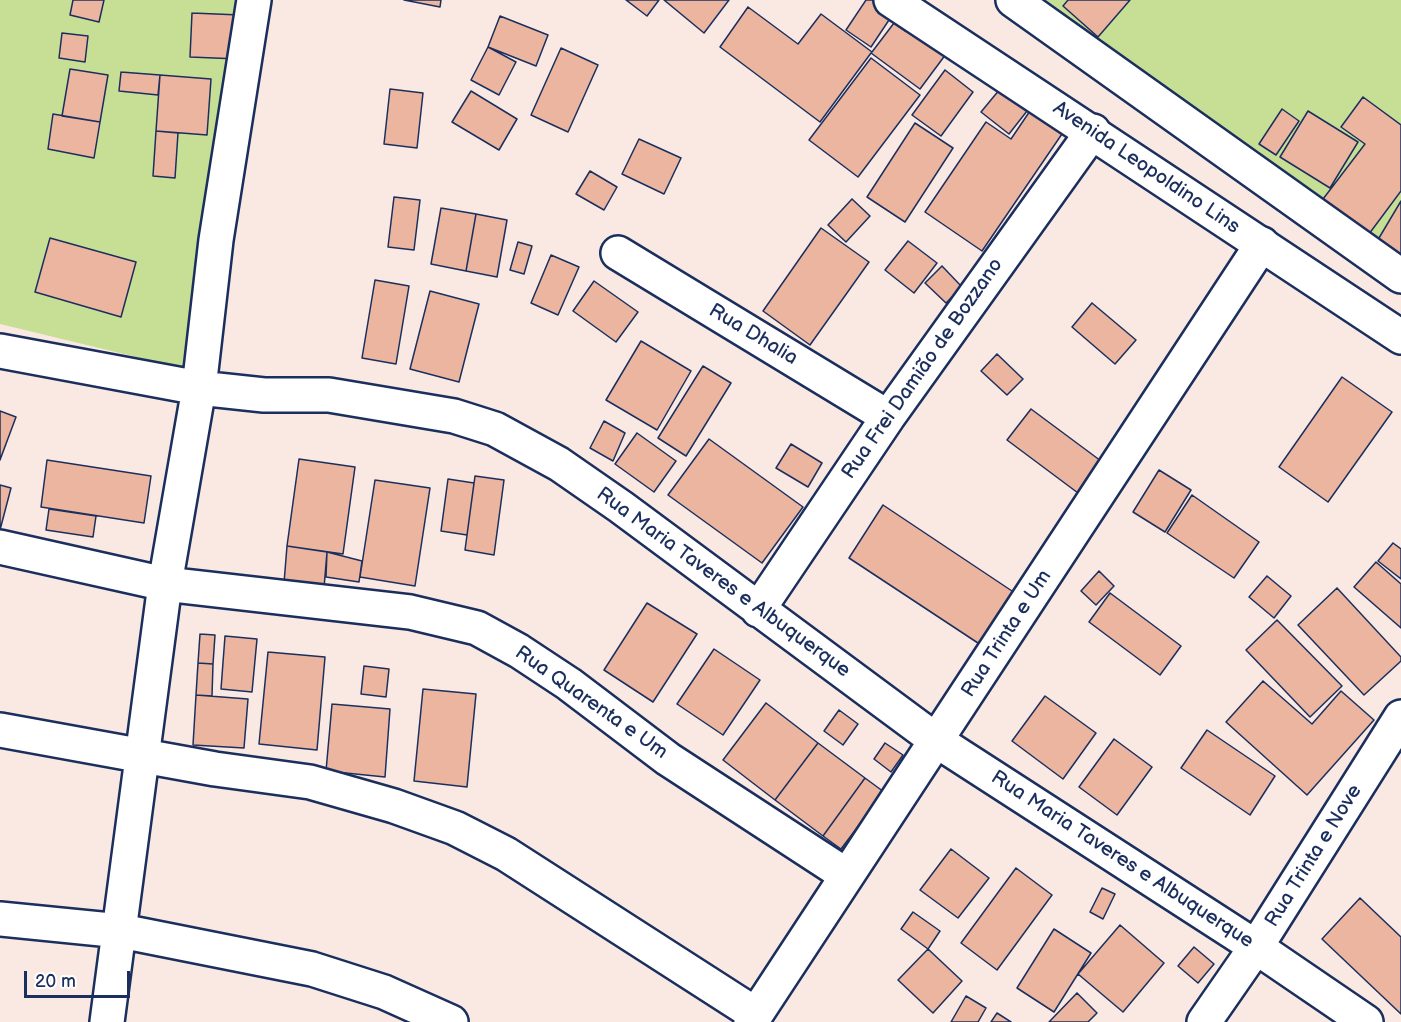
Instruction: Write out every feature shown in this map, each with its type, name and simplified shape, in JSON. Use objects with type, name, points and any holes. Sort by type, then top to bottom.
[{"type":"street","points":[[107,1022],[121,931],[141,755],[165,584],[199,388],[216,240],[254,0]]},
{"type":"street","name":"Avenida Leopoldino Lins","points":[[891,0],[1093,131],[1401,337]]},
{"type":"street","points":[[1013,0],[1401,276]]},
{"type":"street","name":"Rua Frei Damião de Bozzano","points":[[758,610],[888,417],[1093,131]]},
{"type":"street","name":"Rua Trinta e Um","points":[[753,1018],[1262,244]]},
{"type":"street","name":"Rua Dhalia","points":[[618,253],[888,417]]},
{"type":"street","name":"Rua Maria Taveres e Albuquerque","points":[[0,351],[199,388],[264,395],[328,395],[454,416],[495,429],[559,464],[937,741],[1256,947],[1366,1022]]},
{"type":"street","name":"Rua Quarenta e Um","points":[[0,547],[165,584],[410,612],[477,628],[519,651],[570,684],[668,759],[846,875]]},
{"type":"street","name":"Rua Trinta e Nove","points":[[1204,1022],[1256,947],[1401,717]]},
{"type":"street","points":[[0,730],[215,769],[310,782],[394,806],[455,828],[556,884],[753,1018]]},
{"type":"street","points":[[0,919],[121,931],[312,969],[384,992],[451,1022]]},
{"type":"green space","points":[[0,0],[241,0],[186,369],[0,324]]},
{"type":"green space","points":[[1029,0],[1401,0],[1401,258]]},
{"type":"building","points":[[73,0],[104,0],[99,22],[70,15]]},
{"type":"building","points":[[404,0],[441,0],[440,7]]},
{"type":"building","points":[[626,0],[659,0],[647,16]]},
{"type":"building","points":[[664,0],[729,0],[704,33]]},
{"type":"building","points":[[866,0],[873,0],[893,14],[871,47],[846,30]]},
{"type":"building","points":[[1068,0],[1130,0],[1098,37],[1063,6]]},
{"type":"building","points":[[748,7],[798,44],[821,14],[872,52],[894,23],[905,31],[908,27],[946,54],[920,89],[871,53],[820,122],[720,47]]},
{"type":"building","points":[[192,13],[240,15],[238,59],[190,57]]},
{"type":"building","points":[[500,16],[548,35],[536,66],[488,47]]},
{"type":"building","points":[[62,33],[88,36],[85,62],[59,58]]},
{"type":"building","points":[[488,47],[516,62],[499,95],[471,80]]},
{"type":"building","points":[[561,48],[598,65],[568,132],[531,115]]},
{"type":"building","points":[[871,58],[920,95],[858,177],[809,140]]},
{"type":"building","points":[[70,69],[108,75],[100,122],[62,116]]},
{"type":"building","points":[[945,70],[973,92],[941,136],[912,115]]},
{"type":"building","points":[[121,72],[160,75],[158,95],[119,91]]},
{"type":"building","points":[[160,75],[211,79],[207,135],[156,131]]},
{"type":"building","points":[[390,89],[423,93],[417,148],[384,144]]},
{"type":"building","points":[[1000,89],[1027,111],[1009,134],[981,112]]},
{"type":"building","points":[[471,91],[517,119],[499,150],[452,122]]},
{"type":"building","points":[[1363,97],[1401,125],[1401,191],[1366,238],[1320,203],[1365,144],[1341,127]]},
{"type":"building","points":[[1032,108],[1064,131],[982,251],[925,212],[986,122],[1011,139]]},
{"type":"building","points":[[1282,109],[1299,121],[1276,155],[1259,144]]},
{"type":"building","points":[[1308,111],[1358,142],[1330,188],[1280,157]]},
{"type":"building","points":[[53,114],[100,122],[94,158],[48,149]]},
{"type":"building","points":[[915,123],[953,148],[905,222],[867,197]]},
{"type":"building","points":[[156,131],[178,133],[175,178],[153,176]]},
{"type":"building","points":[[639,139],[681,158],[664,194],[622,174]]},
{"type":"building","points":[[590,171],[617,187],[604,210],[576,194]]},
{"type":"building","points":[[394,197],[420,200],[414,250],[388,247]]},
{"type":"building","points":[[852,199],[870,216],[846,242],[828,225]]},
{"type":"building","points":[[1401,201],[1401,258],[1376,243]]},
{"type":"building","points":[[441,208],[476,214],[466,271],[431,264]]},
{"type":"building","points":[[476,214],[507,220],[497,277],[466,271]]},
{"type":"building","points":[[821,228],[869,262],[810,345],[763,311]]},
{"type":"building","points":[[50,238],[136,262],[121,317],[35,292]]},
{"type":"building","points":[[908,241],[937,263],[914,293],[885,270]]},
{"type":"building","points":[[518,242],[532,246],[524,274],[510,270]]},
{"type":"building","points":[[551,255],[579,267],[558,315],[531,303]]},
{"type":"building","points":[[942,266],[962,287],[946,303],[925,283]]},
{"type":"building","points":[[375,280],[409,286],[396,364],[362,358]]},
{"type":"building","points":[[594,281],[638,312],[616,342],[573,311]]},
{"type":"building","points":[[430,291],[479,304],[459,382],[410,369]]},
{"type":"building","points":[[1092,303],[1136,340],[1115,364],[1072,327]]},
{"type":"building","points":[[641,341],[691,371],[657,430],[606,400]]},
{"type":"building","points":[[997,354],[1023,379],[1007,395],[981,371]]},
{"type":"building","points":[[703,366],[731,383],[686,456],[658,438]]},
{"type":"building","points":[[1342,377],[1392,412],[1328,502],[1279,467]]},
{"type":"building","points":[[1031,409],[1101,461],[1078,493],[1007,440]]},
{"type":"building","points":[[0,411],[16,417],[0,460]]},
{"type":"building","points":[[604,421],[625,433],[613,461],[590,448]]},
{"type":"building","points":[[637,433],[676,461],[654,492],[615,464]]},
{"type":"building","points":[[709,439],[803,507],[762,563],[668,495]]},
{"type":"building","points":[[791,444],[822,463],[808,487],[776,468]]},
{"type":"building","points":[[299,459],[355,467],[343,554],[287,546]]},
{"type":"building","points":[[47,460],[151,476],[144,523],[41,507]]},
{"type":"building","points":[[1159,470],[1191,490],[1165,532],[1133,512]]},
{"type":"building","points":[[475,476],[504,480],[494,555],[465,550]]},
{"type":"building","points":[[448,479],[474,483],[467,535],[441,531]]},
{"type":"building","points":[[375,480],[430,488],[415,586],[360,577]]},
{"type":"building","points":[[0,485],[11,488],[0,530]]},
{"type":"building","points":[[1192,495],[1259,542],[1234,578],[1167,533]]},
{"type":"building","points":[[883,505],[1018,595],[984,647],[849,558]]},
{"type":"building","points":[[49,509],[96,516],[93,537],[46,530]]},
{"type":"building","points":[[1393,543],[1401,549],[1401,579],[1378,561]]},
{"type":"building","points":[[287,546],[327,552],[324,588],[284,583]]},
{"type":"building","points":[[327,552],[362,561],[359,582],[326,577]]},
{"type":"building","points":[[1376,562],[1401,584],[1401,628],[1354,587]]},
{"type":"building","points":[[1099,571],[1114,586],[1096,605],[1081,591]]},
{"type":"building","points":[[1267,576],[1291,596],[1274,618],[1249,597]]},
{"type":"building","points":[[1337,588],[1401,657],[1401,661],[1364,695],[1298,625]]},
{"type":"building","points":[[1110,593],[1181,646],[1160,675],[1089,622]]},
{"type":"building","points":[[647,603],[697,634],[653,702],[604,670]]},
{"type":"building","points":[[1277,620],[1342,686],[1310,717],[1246,650]]},
{"type":"building","points":[[200,634],[215,635],[213,664],[198,663]]},
{"type":"building","points":[[225,636],[257,639],[252,692],[221,689]]},
{"type":"building","points":[[714,649],[760,680],[723,735],[677,704]]},
{"type":"building","points":[[268,652],[325,657],[317,750],[259,744]]},
{"type":"building","points":[[198,663],[213,664],[212,696],[196,695]]},
{"type":"building","points":[[364,666],[389,669],[386,697],[361,694]]},
{"type":"building","points":[[1263,681],[1312,724],[1341,691],[1374,720],[1307,795],[1226,722]]},
{"type":"building","points":[[423,689],[476,694],[467,787],[414,781]]},
{"type":"building","points":[[196,695],[248,699],[244,748],[193,745]]},
{"type":"building","points":[[1045,696],[1096,733],[1063,779],[1012,741]]},
{"type":"building","points":[[766,703],[818,743],[775,800],[723,760]]},
{"type":"building","points":[[332,704],[390,709],[385,777],[326,771]]},
{"type":"building","points":[[839,710],[858,724],[843,745],[824,731]]},
{"type":"building","points":[[1207,730],[1275,776],[1250,815],[1181,768]]},
{"type":"building","points":[[1114,739],[1152,767],[1117,815],[1079,787]]},
{"type":"building","points":[[818,743],[865,778],[823,836],[775,800]]},
{"type":"building","points":[[885,743],[903,755],[891,772],[874,759]]},
{"type":"building","points":[[865,778],[884,792],[841,849],[823,836]]},
{"type":"building","points":[[951,849],[989,878],[958,918],[920,890]]},
{"type":"building","points":[[1016,868],[1052,895],[997,970],[961,943]]},
{"type":"building","points":[[1102,888],[1115,894],[1103,919],[1090,912]]},
{"type":"building","points":[[1360,898],[1401,937],[1401,1014],[1322,939]]},
{"type":"building","points":[[913,912],[940,931],[928,949],[901,929]]},
{"type":"building","points":[[1120,925],[1164,963],[1123,1012],[1078,974]]},
{"type":"building","points":[[1054,929],[1091,953],[1054,1012],[1017,988]]},
{"type":"building","points":[[1194,947],[1214,964],[1198,983],[1178,966]]},
{"type":"building","points":[[928,949],[962,981],[933,1013],[898,980]]},
{"type":"building","points":[[1077,993],[1097,1013],[1088,1022],[1049,1022]]},
{"type":"building","points":[[966,996],[986,1008],[978,1022],[951,1022]]},
{"type":"building","points":[[997,1013],[1011,1022],[991,1022]]}]
